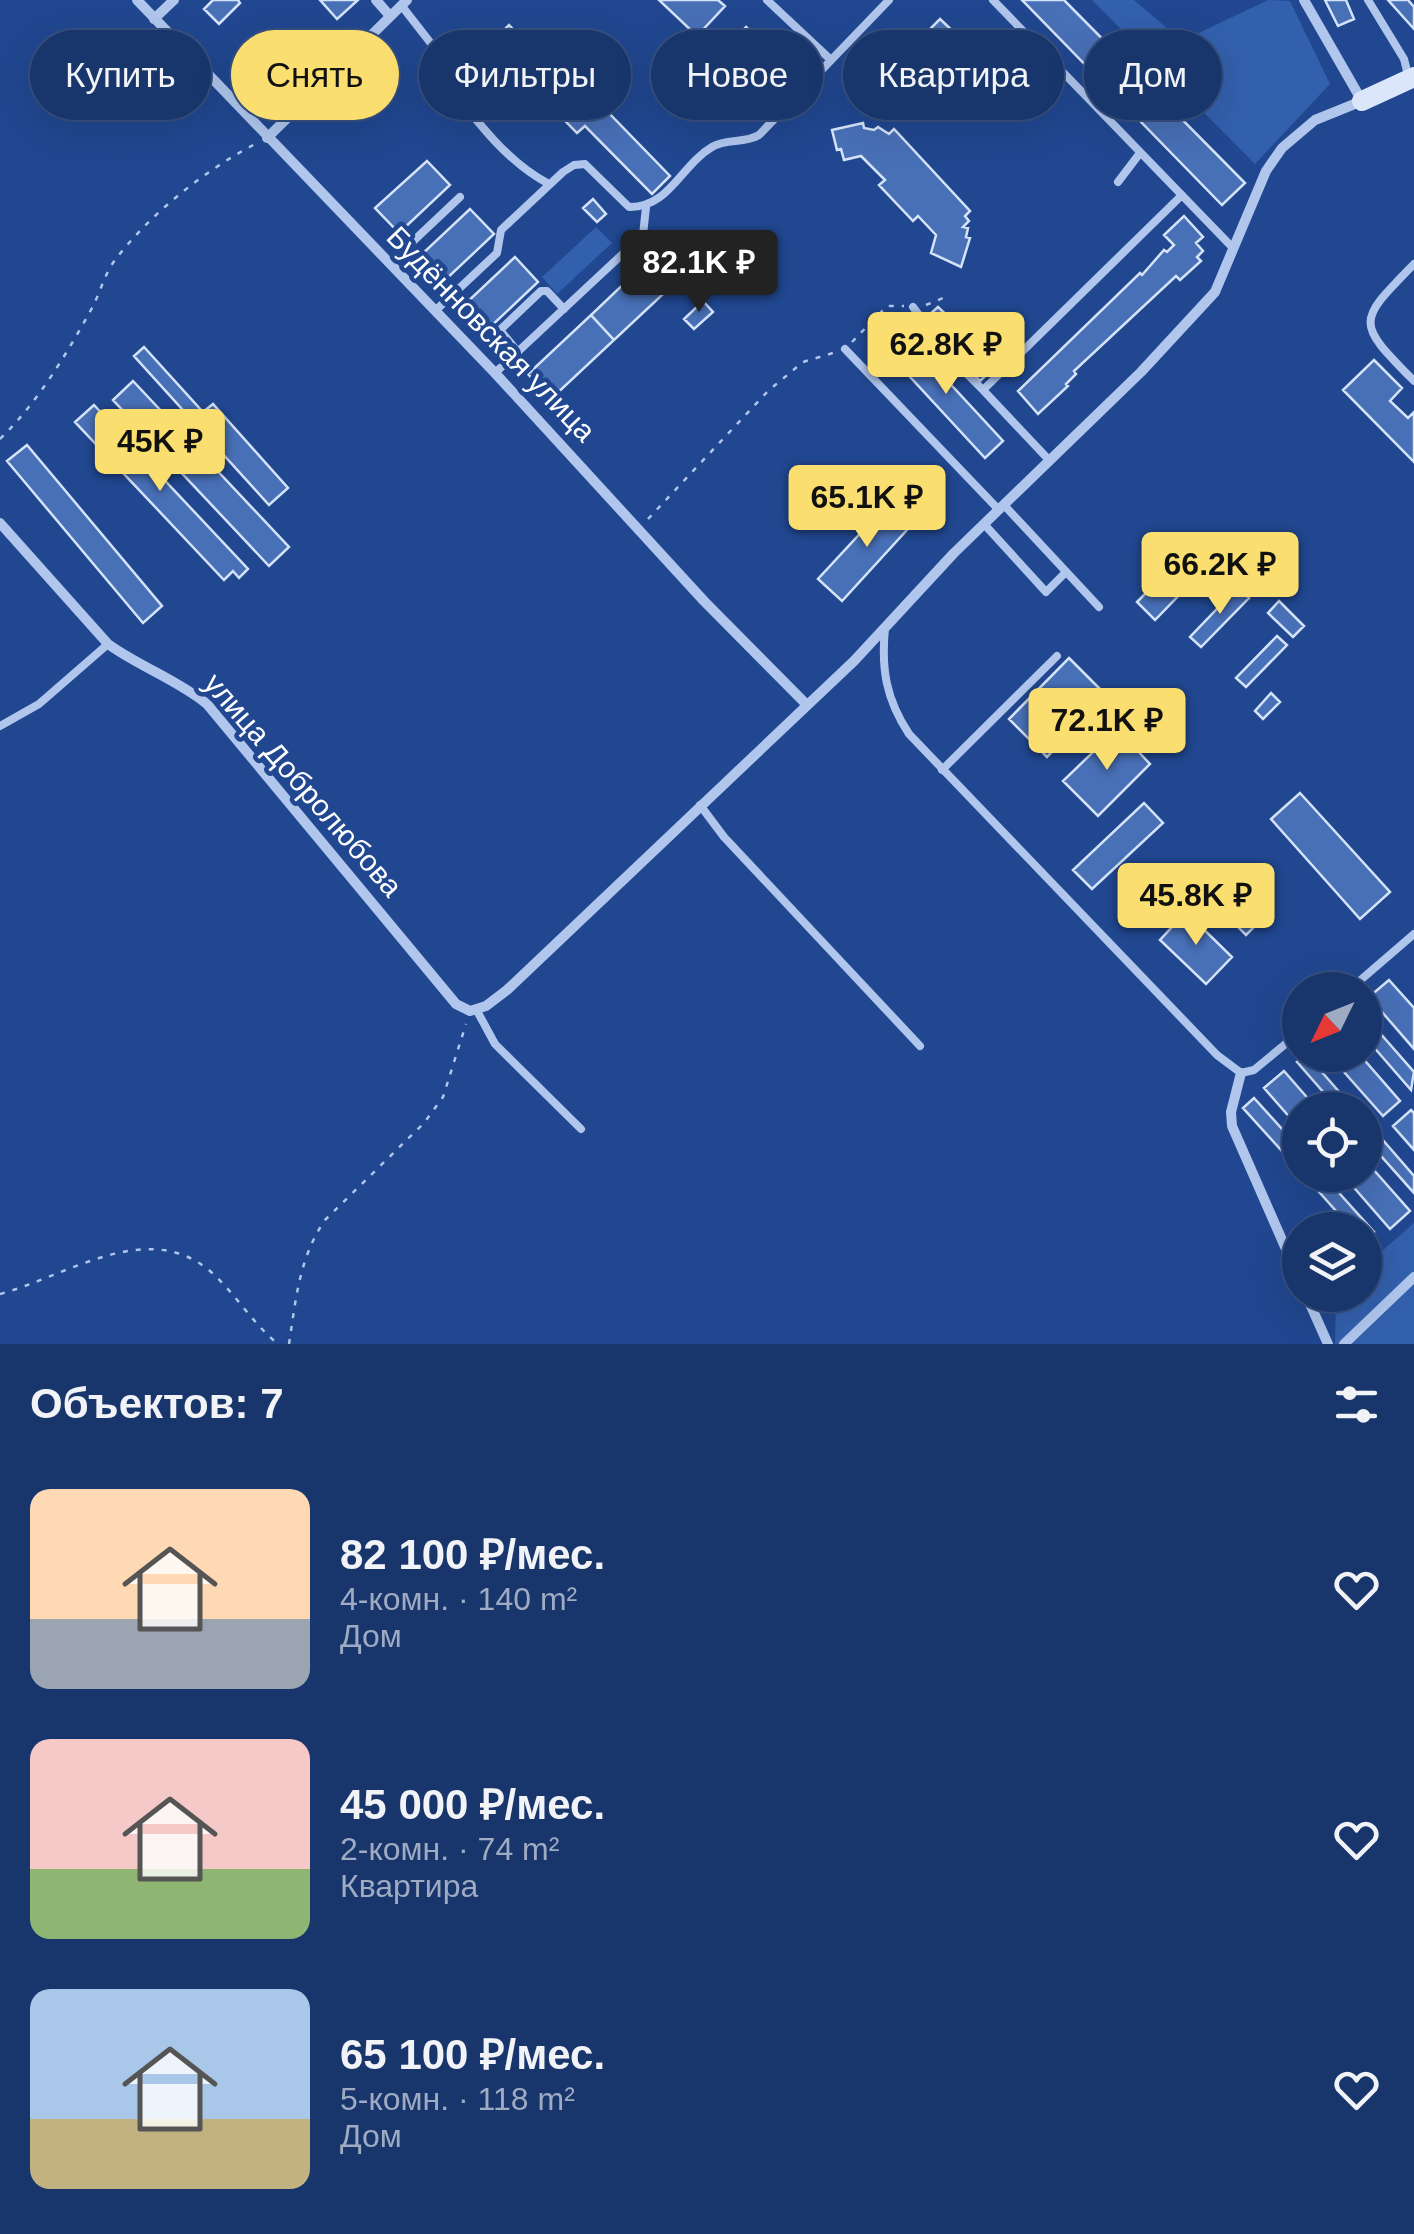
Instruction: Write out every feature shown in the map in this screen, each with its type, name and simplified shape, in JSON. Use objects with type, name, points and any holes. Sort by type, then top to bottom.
[{"type":"street","name":"Будённовская улица","points":[[136,0],[640,527],[704,602],[807,705]]},
{"type":"street","points":[[154,20],[174,0]]},
{"type":"street","points":[[376,0],[390,16]]},
{"type":"street","points":[[1304,0],[1362,100]]},
{"type":"street","points":[[267,138],[404,3]]},
{"type":"street","points":[[473,1010],[508,990],[807,705],[1048,460],[1142,372],[1214,292],[1266,170],[1282,148],[1315,120],[1362,100],[1409,72]]},
{"type":"street","name":"улица Добролюбова","points":[[0,524],[108,644],[127,658],[179,681],[206,704],[444,990],[473,1010]]},
{"type":"street","points":[[1241,1073],[1231,1112],[1232,1126],[1282,1240]]},
{"type":"street","points":[[1344,1344],[1414,1277]]},
{"type":"street","points":[[1313,1312],[1327,1344]]},
{"type":"lane","points":[[767,0],[831,60]]},
{"type":"lane","points":[[436,311],[497,253],[501,230],[574,164],[586,164],[629,207],[655,203],[711,147],[747,142],[759,135],[889,0]]},
{"type":"lane","points":[[993,0],[1233,248]]},
{"type":"lane","points":[[1368,0],[1409,72]]},
{"type":"lane","points":[[404,3],[440,56],[438,71],[461,100],[522,170],[550,184]]},
{"type":"lane","points":[[1409,72],[1414,54]]},
{"type":"lane","points":[[1118,182],[1140,153]]},
{"type":"lane","points":[[983,390],[1182,195]]},
{"type":"lane","points":[[390,263],[460,197]]},
{"type":"lane","points":[[495,374],[645,233],[646,206]]},
{"type":"lane","points":[[1414,264],[1376,302],[1368,317],[1368,330],[1379,346],[1414,382]]},
{"type":"lane","points":[[518,352],[500,330],[528,303],[544,290],[564,309]]},
{"type":"lane","points":[[913,307],[952,360],[1048,460]]},
{"type":"lane","points":[[952,360],[971,341],[1001,372]]},
{"type":"lane","points":[[845,349],[1099,607]]},
{"type":"lane","points":[[984,524],[1046,592],[1066,572]]},
{"type":"lane","points":[[885,628],[882,670],[895,713],[942,770],[1196,1035],[1241,1073],[1254,1070],[1282,1047]]},
{"type":"lane","points":[[0,726],[39,704],[108,644]]},
{"type":"lane","points":[[942,770],[1057,656]]},
{"type":"lane","points":[[700,805],[724,837],[920,1046]]},
{"type":"lane","points":[[1370,972],[1414,934]]},
{"type":"lane","points":[[473,1010],[495,1044],[581,1129]]},
{"type":"path","points":[[0,440],[28,412],[114,262],[166,208],[226,159],[267,138]]},
{"type":"path","points":[[640,527],[768,392],[802,362],[845,349],[887,306],[913,307],[943,298]]},
{"type":"path","points":[[289,1344],[296,1290],[312,1238],[324,1220],[424,1122],[443,1097],[473,1010]]},
{"type":"path","points":[[0,1294],[88,1262],[161,1247],[177,1250],[210,1271],[278,1344]]},
{"type":"shaded area","points":[[1092,0],[1134,0],[1169,30],[1122,30]]},
{"type":"shaded area","points":[[1268,0],[1290,1],[1330,84],[1255,164],[1211,120],[1222,120],[1222,30],[1205,30]]},
{"type":"shaded area","points":[[596,227],[612,243],[557,294],[542,277]]},
{"type":"shaded area","points":[[1414,1223],[1414,1344],[1335,1344],[1336,1312],[1382,1312],[1382,1251]]},
{"type":"building","points":[[213,0],[240,3],[219,24],[204,9]]},
{"type":"building","points":[[320,0],[358,0],[337,19]]},
{"type":"building","points":[[659,0],[718,0],[725,6],[703,30],[691,30]]},
{"type":"building","points":[[1022,0],[1064,0],[1094,30],[1084,30],[1084,64],[1064,43],[1064,30],[1051,30]]},
{"type":"building","points":[[1325,0],[1346,0],[1354,19],[1338,26]]},
{"type":"building","points":[[1388,0],[1408,0],[1414,7],[1414,29]]},
{"type":"building","points":[[940,19],[952,30],[929,30]]},
{"type":"building","points":[[564,120],[616,120],[670,176],[652,194],[585,126],[577,133]]},
{"type":"building","points":[[1139,120],[1183,120],[1245,183],[1222,205]]},
{"type":"building","points":[[863,123],[864,128],[878,127],[889,134],[894,129],[970,211],[965,216],[969,221],[963,227],[968,228],[966,237],[970,238],[961,267],[931,253],[936,235],[918,216],[913,221],[879,185],[885,180],[861,156],[844,160],[841,149],[837,150],[832,130]]},
{"type":"building","points":[[427,161],[450,185],[399,233],[375,208]]},
{"type":"building","points":[[593,199],[606,214],[597,222],[583,208]]},
{"type":"building","points":[[470,209],[494,234],[443,282],[419,257]]},
{"type":"building","points":[[1184,216],[1203,237],[1196,243],[1203,251],[1197,257],[1201,261],[1180,280],[1176,276],[1074,371],[1068,386],[1038,414],[1018,391],[1164,250],[1167,252],[1174,245],[1164,235]]},
{"type":"building","points":[[653,256],[677,281],[614,340],[591,315]]},
{"type":"building","points":[[515,257],[538,282],[487,330],[464,305]]},
{"type":"building","points":[[703,301],[713,312],[694,329],[684,319]]},
{"type":"building","points":[[938,307],[955,323],[946,332],[929,315]]},
{"type":"building","points":[[591,315],[614,340],[551,399],[528,374]]},
{"type":"building","points":[[906,336],[1003,441],[985,458],[888,353]]},
{"type":"building","points":[[144,347],[203,412],[213,404],[288,488],[269,505],[134,356]]},
{"type":"building","points":[[972,348],[993,369],[980,381],[960,360]]},
{"type":"building","points":[[1374,360],[1402,388],[1390,401],[1408,418],[1414,412],[1414,462],[1343,390]]},
{"type":"building","points":[[133,381],[289,547],[269,566],[113,400]]},
{"type":"building","points":[[94,405],[248,569],[239,578],[233,571],[224,580],[75,422]]},
{"type":"building","points":[[27,445],[162,606],[143,623],[7,461]]},
{"type":"building","points":[[893,498],[916,520],[842,601],[818,579]]},
{"type":"building","points":[[1198,540],[1216,557],[1155,620],[1137,602]]},
{"type":"building","points":[[1238,587],[1249,598],[1201,647],[1190,637]]},
{"type":"building","points":[[1279,601],[1304,626],[1293,637],[1268,613]]},
{"type":"building","points":[[1277,636],[1287,645],[1246,687],[1236,678]]},
{"type":"building","points":[[1069,658],[1107,696],[1047,757],[1009,719]]},
{"type":"building","points":[[1271,693],[1280,702],[1263,719],[1255,711]]},
{"type":"building","points":[[1117,729],[1150,764],[1098,816],[1063,781]]},
{"type":"building","points":[[1300,793],[1390,892],[1360,919],[1271,819]]},
{"type":"building","points":[[1144,803],[1163,823],[1092,889],[1073,870]]},
{"type":"building","points":[[1244,899],[1263,918],[1246,935],[1227,916]]},
{"type":"building","points":[[1186,912],[1232,957],[1206,984],[1160,940]]},
{"type":"building","points":[[1389,980],[1414,1008],[1414,1049],[1382,1012],[1382,986]]},
{"type":"building","points":[[1382,1035],[1414,1072],[1411,1090],[1382,1057]]},
{"type":"building","points":[[1285,1072],[1302,1092],[1282,1092],[1282,1108],[1264,1088]]},
{"type":"building","points":[[1306,1072],[1322,1072],[1339,1092],[1323,1092]]},
{"type":"building","points":[[1344,1072],[1375,1072],[1400,1101],[1383,1116],[1382,1092],[1362,1092]]},
{"type":"building","points":[[1254,1098],[1282,1129],[1282,1151],[1243,1108]]},
{"type":"building","points":[[1411,1110],[1414,1113],[1414,1150],[1393,1126]]},
{"type":"building","points":[[1382,1139],[1414,1176],[1414,1193],[1382,1157]]},
{"type":"building","points":[[1382,1179],[1410,1211],[1390,1229],[1382,1220],[1382,1212],[1375,1212],[1358,1192],[1382,1192]]},
{"type":"building","points":[[1319,1192],[1338,1192],[1356,1212],[1337,1212]]}]
